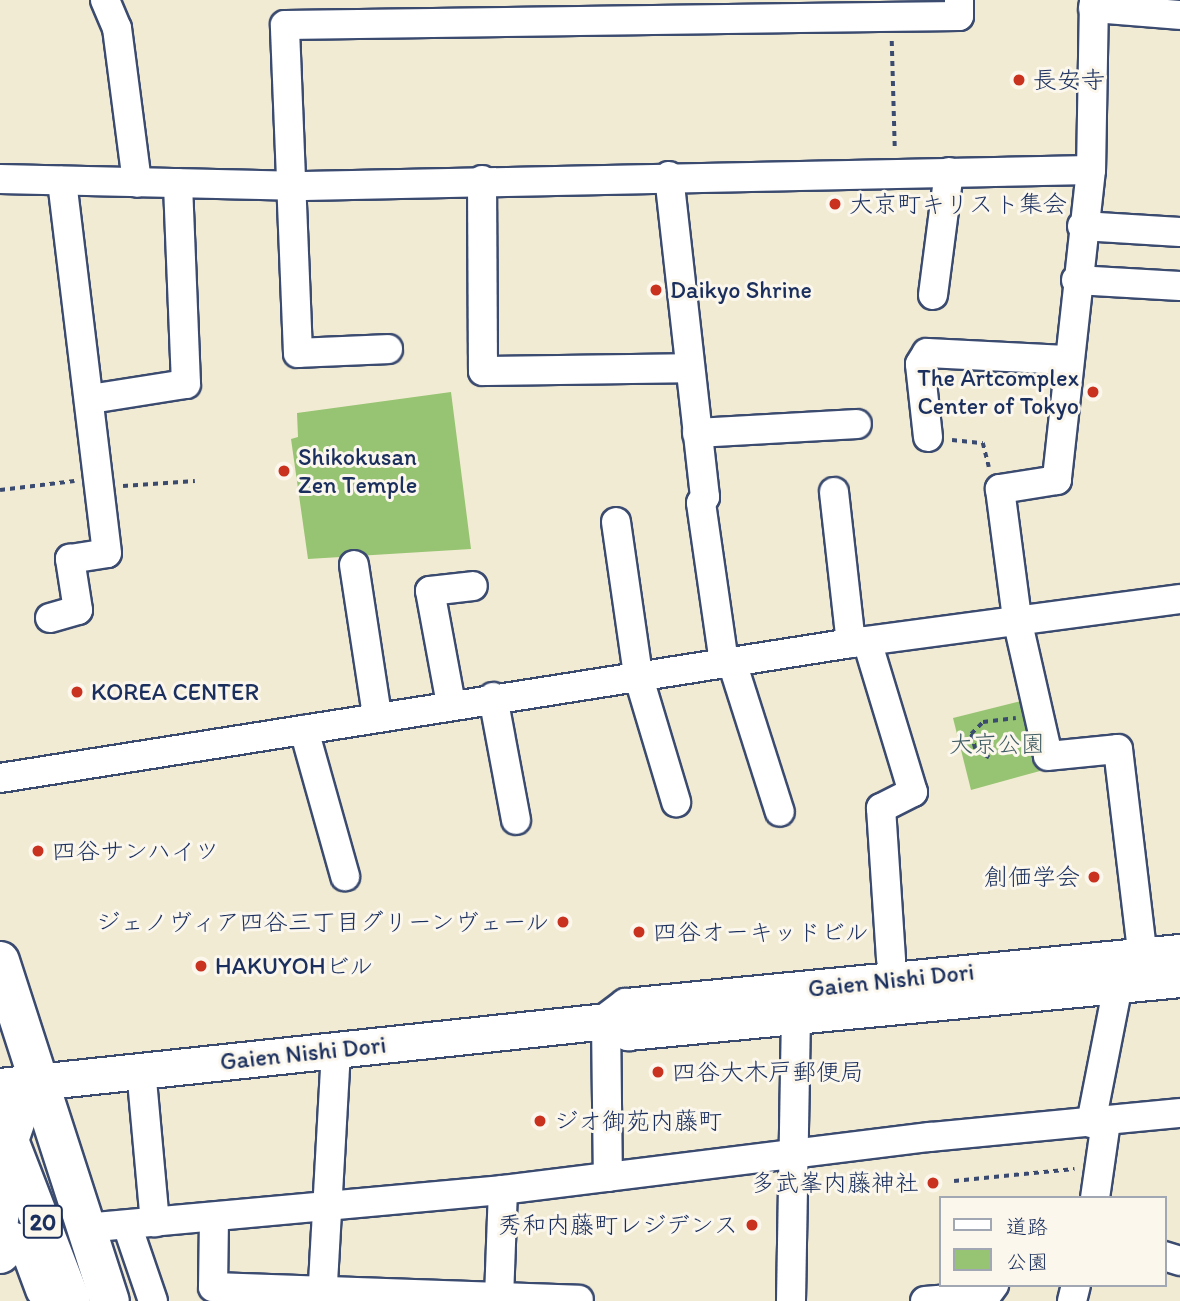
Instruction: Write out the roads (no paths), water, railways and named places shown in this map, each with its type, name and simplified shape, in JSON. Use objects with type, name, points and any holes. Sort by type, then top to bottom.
[{"type":"highway","name":"20","points":[[0,961],[17,1083],[85,1228],[110,1301]]},
{"type":"highway","name":"20","points":[[6,1131],[71,1301]]},
{"type":"highway","points":[[0,1254],[13,1242],[29,1246],[49,1301]]},
{"type":"main road","name":"Gaien Nishi Dori","points":[[606,1021],[628,1032],[796,1016],[1136,974],[1180,952]]},
{"type":"main road","name":"Gaien Nishi Dori","points":[[17,1083],[606,1021],[626,1006],[1136,974],[1180,979]]},
{"type":"street","points":[[105,0],[117,28],[137,183]]},
{"type":"street","points":[[388,349],[298,352],[295,185],[285,25],[462,12],[892,18],[959,16],[959,0]]},
{"type":"street","points":[[1095,1196],[1091,1123],[1136,974],[1118,749],[1048,755],[1017,619],[1000,489],[1057,480],[1076,280],[1091,170],[1093,4],[1180,15]]},
{"type":"street","points":[[0,179],[295,185],[1091,170]]},
{"type":"street","points":[[933,295],[949,172]]},
{"type":"street","points":[[669,176],[689,368],[728,662],[780,811]]},
{"type":"street","points":[[482,180],[483,371],[689,368]]},
{"type":"street","points":[[50,618],[78,610],[70,559],[107,553],[91,399],[62,181]]},
{"type":"street","points":[[91,399],[186,384],[178,183]]},
{"type":"street","points":[[1082,226],[1180,232]]},
{"type":"street","points":[[1076,280],[1180,286]]},
{"type":"street","points":[[928,437],[920,364],[927,353],[1068,360]]},
{"type":"street","points":[[697,433],[857,424]]},
{"type":"street","points":[[834,492],[859,642],[913,792],[881,808],[891,960]]},
{"type":"street","points":[[616,522],[638,675],[676,802]]},
{"type":"street","points":[[354,565],[377,716]]},
{"type":"street","points":[[451,704],[430,591],[474,586]]},
{"type":"street","points":[[0,778],[638,675],[1017,619],[1180,599]]},
{"type":"street","points":[[493,697],[516,820]]},
{"type":"street","points":[[304,730],[345,876]]},
{"type":"street","points":[[791,1301],[796,1016]]},
{"type":"street","points":[[606,1021],[608,1177]]},
{"type":"street","points":[[322,1298],[336,1049]]},
{"type":"street","points":[[141,1069],[155,1222]]},
{"type":"street","points":[[0,1254],[6,1131],[17,1083]]},
{"type":"street","points":[[85,1228],[325,1209],[503,1190],[795,1153],[1180,1113]]},
{"type":"street","points":[[499,1298],[503,1190]]},
{"type":"street","points":[[214,1218],[213,1287],[322,1298],[579,1300]]},
{"type":"street","points":[[127,1225],[153,1301]]},
{"type":"street","points":[[925,1301],[986,1296],[993,1287]]},
{"type":"place","name":"長安寺","points":[[1019,80]]},
{"type":"place","name":"大京町キリスト集会","points":[[835,204]]},
{"type":"place","name":"Daikyo Shrine","points":[[656,290]]},
{"type":"place","name":"The Artcomplex Center of Tokyo","points":[[1093,392]]},
{"type":"place","name":"Shikokusan Zen Temple","points":[[284,471]]},
{"type":"place","name":"KOREA CENTER","points":[[77,692]]},
{"type":"place","name":"四谷サンハイツ","points":[[38,851]]},
{"type":"place","name":"創価学会","points":[[1094,877]]},
{"type":"place","name":"ジェノヴィア四谷三丁目グリーンヴェール","points":[[563,922]]},
{"type":"place","name":"四谷オーキッドビル","points":[[639,932]]},
{"type":"place","name":"HAKUYOHビル","points":[[201,966]]},
{"type":"place","name":"四谷大木戸郵便局","points":[[658,1072]]},
{"type":"place","name":"ジオ御苑内藤町","points":[[540,1121]]},
{"type":"place","name":"多武峯内藤神社","points":[[933,1183]]},
{"type":"place","name":"秀和内藤町レジデンス","points":[[752,1225]]},
{"type":"park label","name":"大京公園","points":[[997,744]]}]
